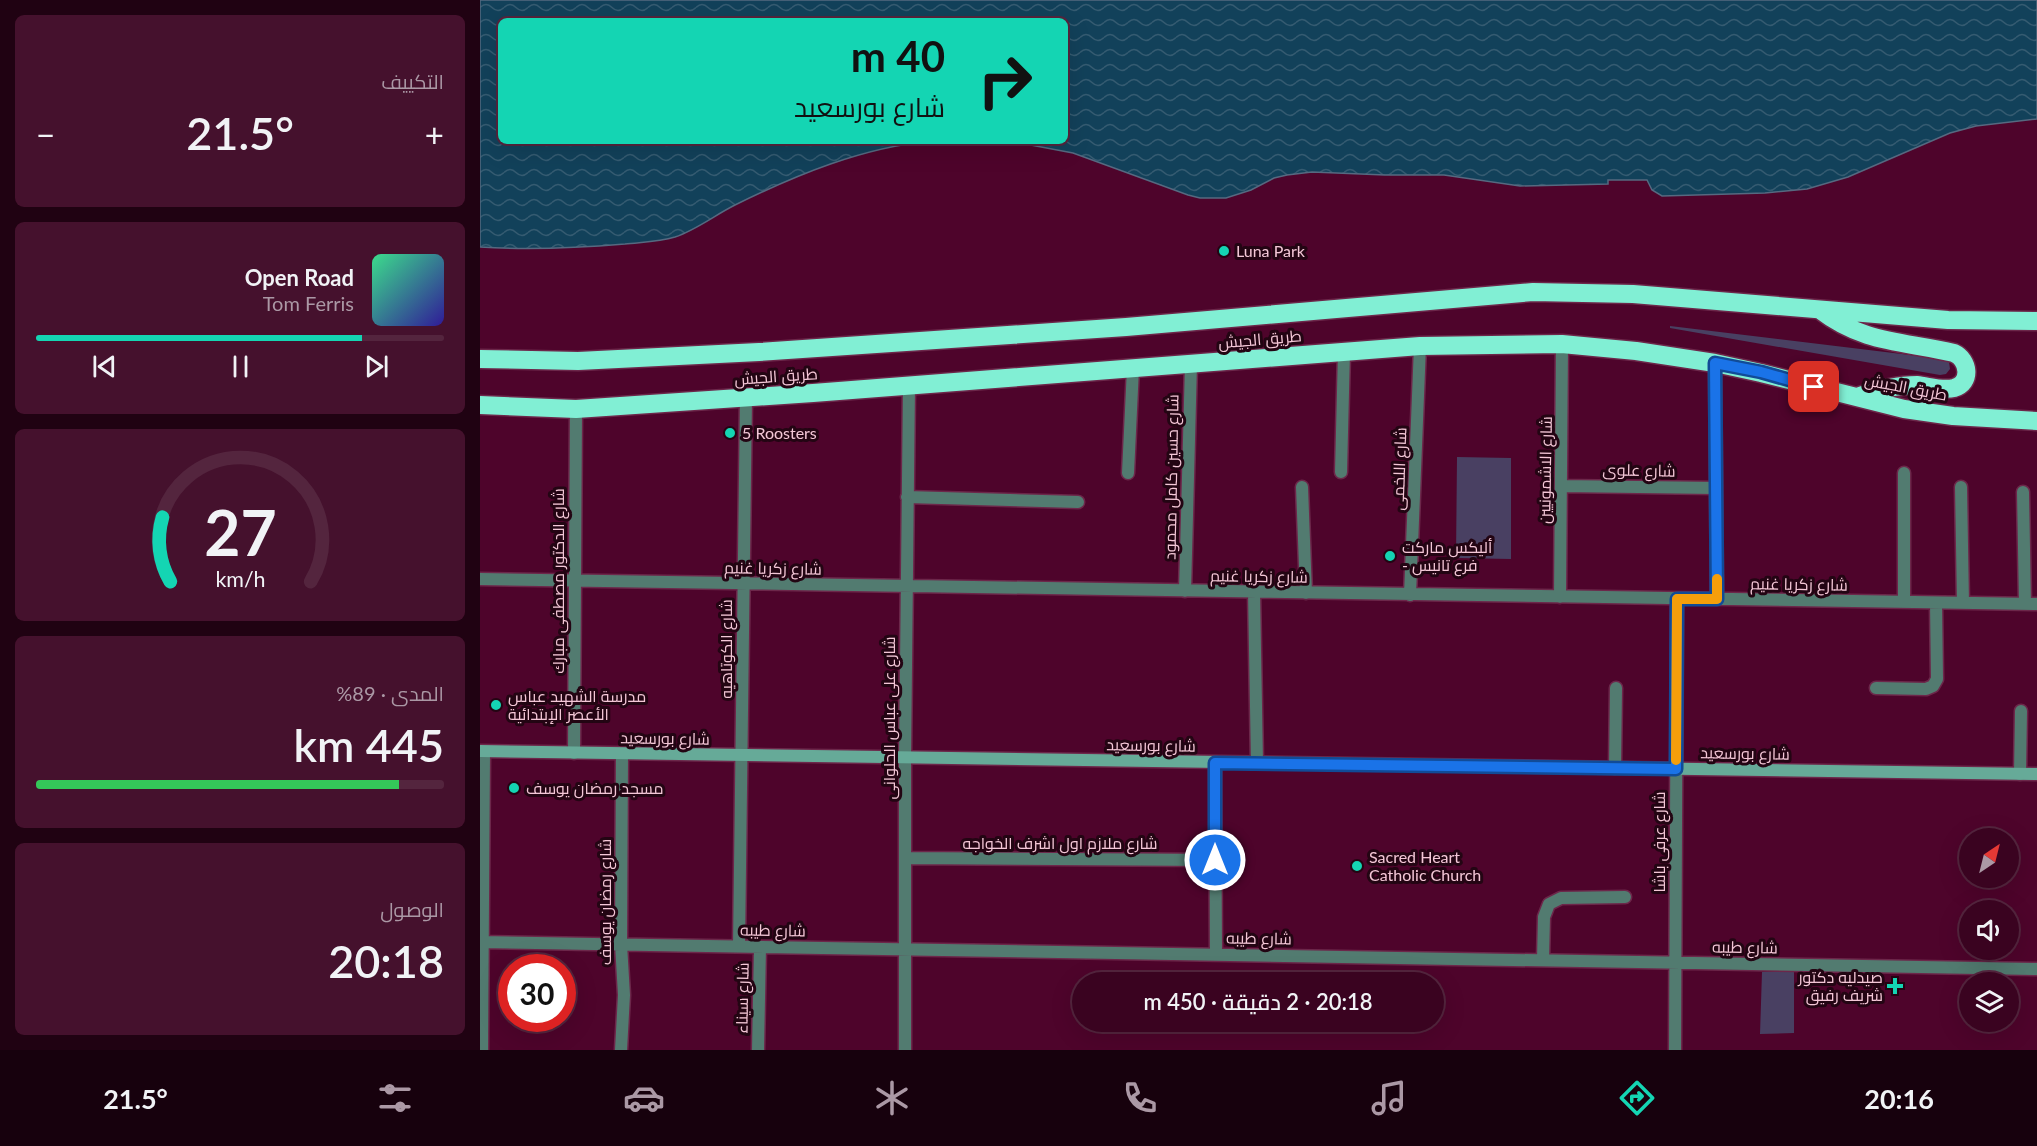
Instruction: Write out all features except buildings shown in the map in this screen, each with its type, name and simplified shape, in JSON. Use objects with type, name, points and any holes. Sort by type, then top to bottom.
[{"type":"highway","name":"طريق الجيش","points":[[480,359],[578,361],[759,352],[1126,327],[1533,292],[1633,294],[1948,320],[2037,321]]},
{"type":"highway","points":[[1820,310],[1856,332],[1884,340],[1954,353],[1959,355],[1966,364],[1965,379],[1956,387],[1899,386],[1856,398]]},
{"type":"highway","name":"طريق الجيش","points":[[480,405],[576,409],[909,386],[1420,346],[1562,344],[1636,351],[1715,363],[1761,372],[1904,409],[1953,416],[2037,421]]},
{"type":"main road","name":"شارع بورسعيد","points":[[482,752],[2037,774]]},
{"type":"street","name":"شارع الاشمونيين","points":[[1560,597],[1562,344]]},
{"type":"street","name":"شارع اللخمى","points":[[1410,595],[1420,346]]},
{"type":"street","points":[[1341,472],[1344,352]]},
{"type":"street","points":[[1715,363],[1717,599]]},
{"type":"street","name":"شارع حسين كامل محمود","points":[[1185,591],[1191,364]]},
{"type":"street","points":[[1128,473],[1133,368]]},
{"type":"street","name":"شارع على عباس الحلوانى","points":[[905,1050],[909,386]]},
{"type":"street","name":"شارع الكوتاهيه","points":[[739,946],[746,398]]},
{"type":"street","name":"شارع الدكتور مصطفى مبارك","points":[[574,753],[576,409]]},
{"type":"street","points":[[1904,473],[1904,602]]},
{"type":"street","name":"شارع علوى","points":[[1561,486],[1716,488]]},
{"type":"street","points":[[1302,487],[1306,593]]},
{"type":"street","points":[[1961,487],[1963,603]]},
{"type":"street","points":[[2023,492],[2031,604]]},
{"type":"street","points":[[907,497],[1078,502]]},
{"type":"street","name":"شارع زكريا غنيم","points":[[480,579],[2031,604]]},
{"type":"street","points":[[1254,592],[1257,763]]},
{"type":"street","name":"شارع عرفى باشا","points":[[1675,1050],[1677,599]]},
{"type":"street","points":[[1876,688],[1926,689],[1933,686],[1936,679],[1936,603]]},
{"type":"street","points":[[1616,688],[1616,768]]},
{"type":"street","points":[[2020,774],[2021,711]]},
{"type":"street","points":[[482,752],[483,1050]]},
{"type":"street","name":"شارع رمضان يوسف","points":[[621,1050],[624,995],[621,945],[622,754]]},
{"type":"street","points":[[1215,763],[1216,954]]},
{"type":"street","name":"شارع ملازم اول اشرف الخواجه","points":[[905,858],[1215,860]]},
{"type":"street","points":[[1543,960],[1544,917],[1549,904],[1561,898],[1625,897]]},
{"type":"street","name":"شارع طيبه","points":[[482,942],[2037,969]]},
{"type":"street","name":"شارع سيناء","points":[[758,1050],[759,947]]},
{"type":"shaded area","points":[[1670,326],[1943,359],[1949,362],[1950,369],[1946,374],[1940,375],[1670,328]]},
{"type":"shaded area","points":[[1457,457],[1511,458],[1511,559],[1456,558]]},
{"type":"shaded area","points":[[1794,970],[1794,1033],[1760,1034],[1762,972]]},
{"type":"water","points":[[480,0],[2037,0],[2037,119],[1976,126],[1950,133],[1848,177],[1807,189],[1765,193],[1662,196],[1652,190],[1647,180],[1608,180],[1608,184],[1520,186],[1444,175],[1312,172],[1274,178],[1251,190],[1226,198],[1200,198],[1188,195],[1073,153],[1026,144],[1068,144],[1068,18],[498,18],[498,144],[906,144],[855,156],[806,173],[758,194],[669,239],[571,247],[480,247]]},
{"type":"slow traffic","points":[[1676,760],[1677,599],[1717,599],[1717,579]]},
{"type":"place","name":"Luna Park","points":[[1224,251]]},
{"type":"place","name":"5 Roosters","points":[[730,433]]},
{"type":"place","name":"أليكس ماركت - فرع تانيس","points":[[1390,556]]},
{"type":"place","name":"مدرسة الشهيد عباس الأعصر الإبتدائية","points":[[496,705]]},
{"type":"place","name":"مسجد رمضان يوسف","points":[[514,788]]},
{"type":"place","name":"Sacred Heart Catholic Church","points":[[1357,866]]},
{"type":"place","name":"صيدليه دكتور شريف رفيق","points":[[1895,986]]},
{"type":"route","points":[[1215,860],[1215,763],[1676,769],[1677,599],[1717,599],[1715,363],[1761,372],[1814,387]]}]
